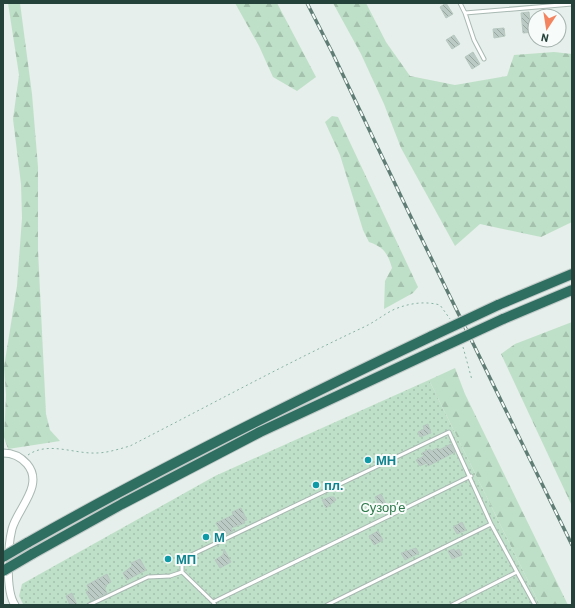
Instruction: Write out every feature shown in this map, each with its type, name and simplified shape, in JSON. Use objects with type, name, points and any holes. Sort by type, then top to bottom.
[{"type":"highway","points":[[3,557],[117,492],[251,422],[498,305],[572,274]]},
{"type":"highway","points":[[3,571],[122,504],[260,432],[503,319],[572,290]]},
{"type":"street","points":[[3,453],[11,453],[23,459],[30,467],[33,485],[15,522],[10,542],[9,582],[15,605]]},
{"type":"lane","points":[[460,3],[474,40],[484,59]]},
{"type":"lane","points":[[465,13],[572,4]]},
{"type":"lane","points":[[471,476],[214,604],[196,588],[182,572],[182,564],[185,558],[449,432],[471,476],[491,524],[535,605]]},
{"type":"lane","points":[[327,605],[491,524]]},
{"type":"lane","points":[[89,605],[148,577],[170,576],[182,572]]},
{"type":"lane","points":[[452,605],[517,572]]},
{"type":"path","points":[[23,459],[38,451],[65,449],[95,454],[130,446],[322,346],[366,326],[395,309],[421,302],[440,304],[452,324]]},
{"type":"path","points":[[461,342],[472,380]]},
{"type":"green space","points":[[8,3],[20,3],[32,94],[38,167],[38,250],[46,414],[50,430],[60,441],[8,449],[4,437],[6,395],[4,367],[17,286],[22,218],[21,184],[13,119],[19,75]]},
{"type":"green space","points":[[235,3],[277,3],[316,77],[297,91],[273,77],[259,46]]},
{"type":"green space","points":[[333,3],[366,3],[386,42],[410,76],[455,85],[507,76],[514,55],[554,52],[572,54],[572,222],[541,237],[480,224],[455,246],[401,148],[384,104],[361,54]]},
{"type":"green space","points":[[332,116],[338,117],[418,287],[413,293],[384,309],[385,281],[392,268],[385,252],[378,246],[369,242],[363,230],[340,155],[325,122]]},
{"type":"green space","points":[[572,322],[572,506],[501,354],[515,344]]},
{"type":"green space","points":[[455,368],[465,394],[568,605],[540,605],[429,380]]},
{"type":"green space","name":"Сузорʼе","points":[[429,380],[540,605],[23,604],[19,596],[22,584],[215,476]]},
{"type":"building","points":[[446,3],[453,14],[446,18],[440,7]]},
{"type":"building","points":[[527,12],[527,33],[523,33],[521,13]]},
{"type":"building","points":[[504,28],[505,36],[494,38],[493,29]]},
{"type":"building","points":[[454,35],[460,44],[452,49],[446,40]]},
{"type":"building","points":[[473,52],[480,64],[472,69],[465,57]]},
{"type":"building","points":[[428,424],[431,433],[420,437],[418,432],[424,429],[423,426]]},
{"type":"building","points":[[451,444],[455,452],[428,466],[427,463],[420,466],[416,460],[424,456],[422,453],[430,449],[431,451],[438,448],[439,450]]},
{"type":"building","points":[[381,494],[388,508],[382,511],[375,497]]},
{"type":"building","points":[[334,497],[336,500],[326,508],[322,500]]},
{"type":"building","points":[[241,508],[247,520],[244,521],[245,523],[231,528],[233,531],[227,534],[226,532],[222,534],[216,523],[233,515],[232,512]]},
{"type":"building","points":[[462,522],[466,530],[457,534],[453,527]]},
{"type":"building","points":[[378,531],[383,540],[374,545],[369,536]]},
{"type":"building","points":[[416,548],[419,553],[405,560],[401,553]]},
{"type":"building","points":[[224,549],[231,562],[220,568],[215,560],[223,555]]},
{"type":"building","points":[[454,549],[455,551],[459,549],[462,555],[452,559],[448,551]]},
{"type":"building","points":[[140,559],[146,570],[127,580],[123,573],[132,566],[131,563]]},
{"type":"building","points":[[107,574],[111,582],[106,585],[105,589],[107,593],[91,601],[86,592],[89,590],[87,585]]},
{"type":"building","points":[[72,593],[77,605],[70,605],[66,596]]},
{"type":"railway","points":[[307,3],[572,545]]},
{"type":"place","name":"МН","points":[[368,460]]},
{"type":"place","name":"пл.","points":[[316,485]]},
{"type":"place","name":"М","points":[[206,537]]},
{"type":"place","name":"МП","points":[[168,559]]}]
